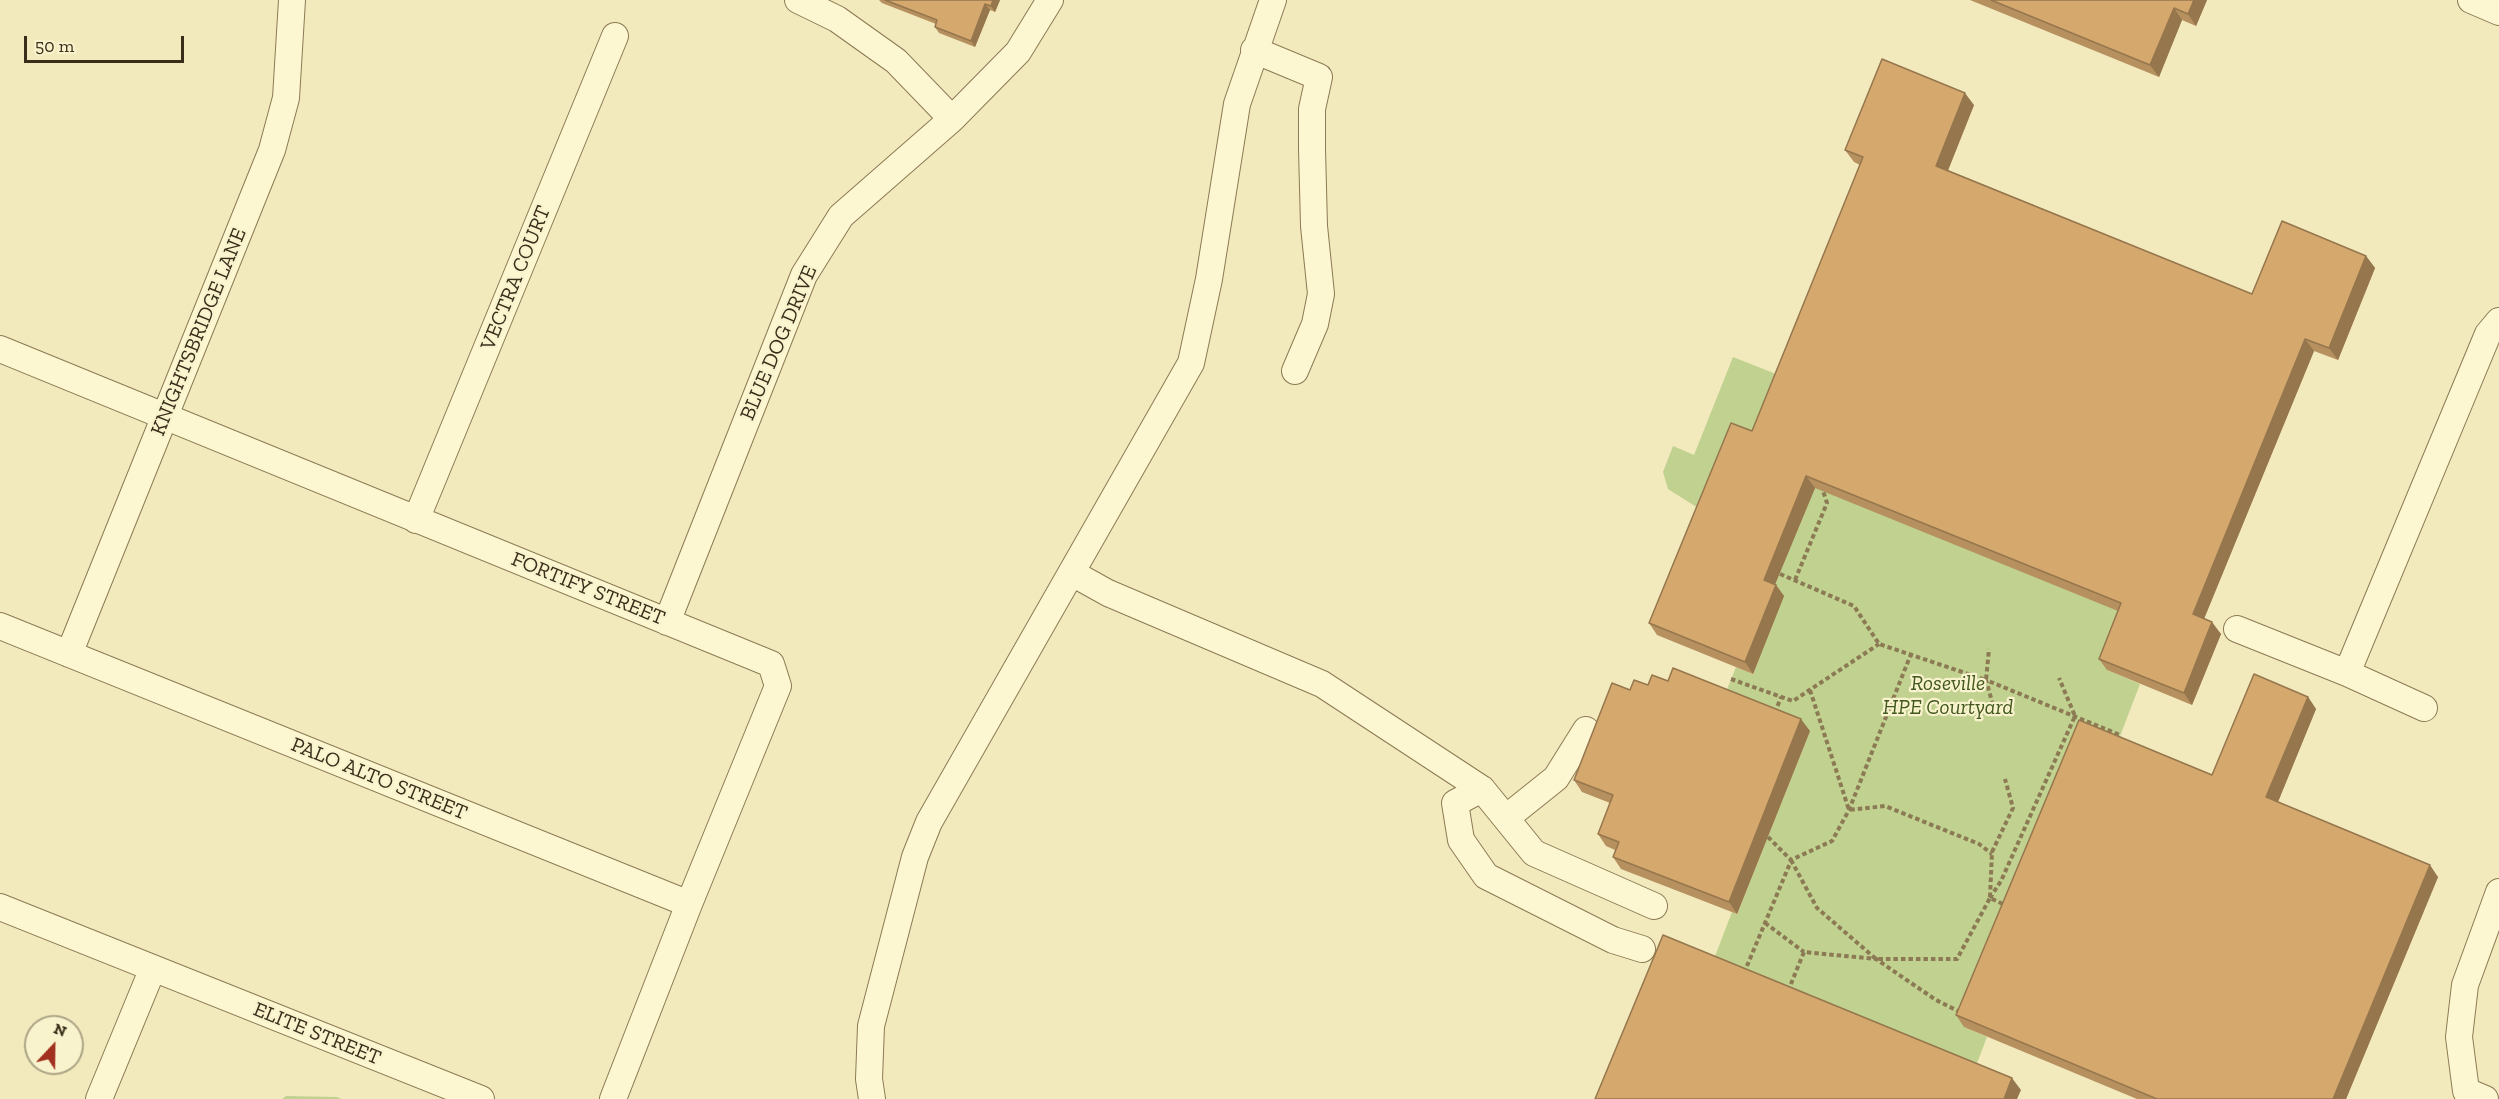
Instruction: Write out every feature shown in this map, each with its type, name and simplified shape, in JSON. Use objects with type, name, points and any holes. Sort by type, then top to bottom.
[{"type":"street","name":"KNIGHTSBRIDGE LANE","points":[[69,654],[242,226],[281,120],[289,70],[292,0]]},
{"type":"street","points":[[798,0],[837,19],[896,61],[952,119]]},
{"type":"street","name":"BLUE DOG DRIVE","points":[[667,622],[804,275],[841,216],[952,119],[1018,52],[1050,0]]},
{"type":"street","points":[[872,1099],[869,1079],[871,1026],[915,857],[929,822],[1191,363],[1209,279],[1237,104],[1273,0]]},
{"type":"street","points":[[2471,0],[2499,12]]},
{"type":"street","name":"VECTRA COURT","points":[[416,520],[615,36]]},
{"type":"street","points":[[1254,50],[1319,77],[1312,109],[1311,139],[1314,226],[1321,294],[1315,324],[1295,371]]},
{"type":"street","points":[[2347,673],[2488,334],[2499,321]]},
{"type":"street","name":"FORTIFY STREET","points":[[0,349],[771,664],[778,686],[689,904]]},
{"type":"street","points":[[1072,573],[1108,593],[1322,684],[1482,789],[1533,853],[1654,906]]},
{"type":"street","name":"PALO ALTO STREET","points":[[0,626],[689,904]]},
{"type":"street","points":[[2237,629],[2347,673],[2424,708]]},
{"type":"street","points":[[1506,818],[1556,778],[1586,730]]},
{"type":"street","points":[[1482,789],[1455,803],[1461,840],[1485,876],[1613,940],[1642,949]]},
{"type":"street","points":[[2469,1096],[2459,1037],[2465,985],[2499,892]]},
{"type":"street","points":[[613,1099],[689,904]]},
{"type":"street","name":"ELITE STREET","points":[[0,907],[481,1099]]},
{"type":"street","points":[[99,1099],[153,968]]},
{"type":"path","points":[[1795,580],[1827,503],[1823,491]]},
{"type":"path","points":[[1780,574],[1854,606],[1879,644],[1986,680],[2120,735]]},
{"type":"path","points":[[1731,679],[1793,701],[1879,644]]},
{"type":"path","points":[[1989,649],[1986,680],[1993,705]]},
{"type":"path","points":[[1743,976],[1791,860],[1832,841],[1849,810],[1911,654]]},
{"type":"path","points":[[1765,923],[1804,952],[1876,959],[1957,959],[2001,881],[2075,716],[2059,678]]},
{"type":"path","points":[[1810,690],[1849,810]]},
{"type":"path","points":[[1773,716],[1781,697]]},
{"type":"path","points":[[1990,898],[1992,854],[2013,808],[2005,779]]},
{"type":"path","points":[[1849,810],[1885,806],[1979,844],[1992,854]]},
{"type":"path","points":[[1768,837],[1791,860],[1817,908],[1876,959],[1936,1000],[1969,1016]]},
{"type":"path","points":[[1990,898],[2014,908]]},
{"type":"path","points":[[1786,994],[1804,952]]},
{"type":"green space","points":[[1733,357],[1776,374],[1751,434],[1729,427],[1698,508],[1668,489],[1663,472],[1673,446],[1694,455]]},
{"type":"green space","name":"Roseville HPE Courtyard","points":[[1815,487],[2129,615],[2107,670],[2140,684],[2117,744],[1965,1027],[1987,1037],[1974,1071],[1712,964],[1732,912],[1737,914],[1810,731],[1724,697],[1736,667],[1753,674],[1772,592]]},
{"type":"green space","points":[[286,1096],[337,1097],[341,1099],[282,1099]]},
{"type":"building","points":[[885,0],[993,0],[991,6],[985,4],[971,41],[935,27],[937,20]]},
{"type":"building","points":[[1991,0],[2194,0],[2188,14],[2174,8],[2150,65]]},
{"type":"building","points":[[1882,59],[1965,93],[1936,166],[2252,294],[2282,221],[2366,256],[2329,348],[2305,339],[2193,614],[2212,622],[2184,693],[2099,659],[2121,603],[1806,476],[1764,580],[1776,585],[1745,662],[1649,623],[1731,423],[1752,431],[1863,157],[1845,150]]},
{"type":"building","points":[[1673,668],[1801,719],[1729,902],[1613,857],[1619,842],[1598,834],[1613,795],[1574,780],[1612,683],[1630,690],[1634,680],[1648,685],[1652,675],[1668,681]]},
{"type":"building","points":[[2254,674],[2308,697],[2266,797],[2430,865],[2333,1099],[2157,1099],[1956,1015],[2079,720],[2212,775]]},
{"type":"building","points":[[1663,935],[2012,1078],[2004,1099],[1595,1099]]}]
